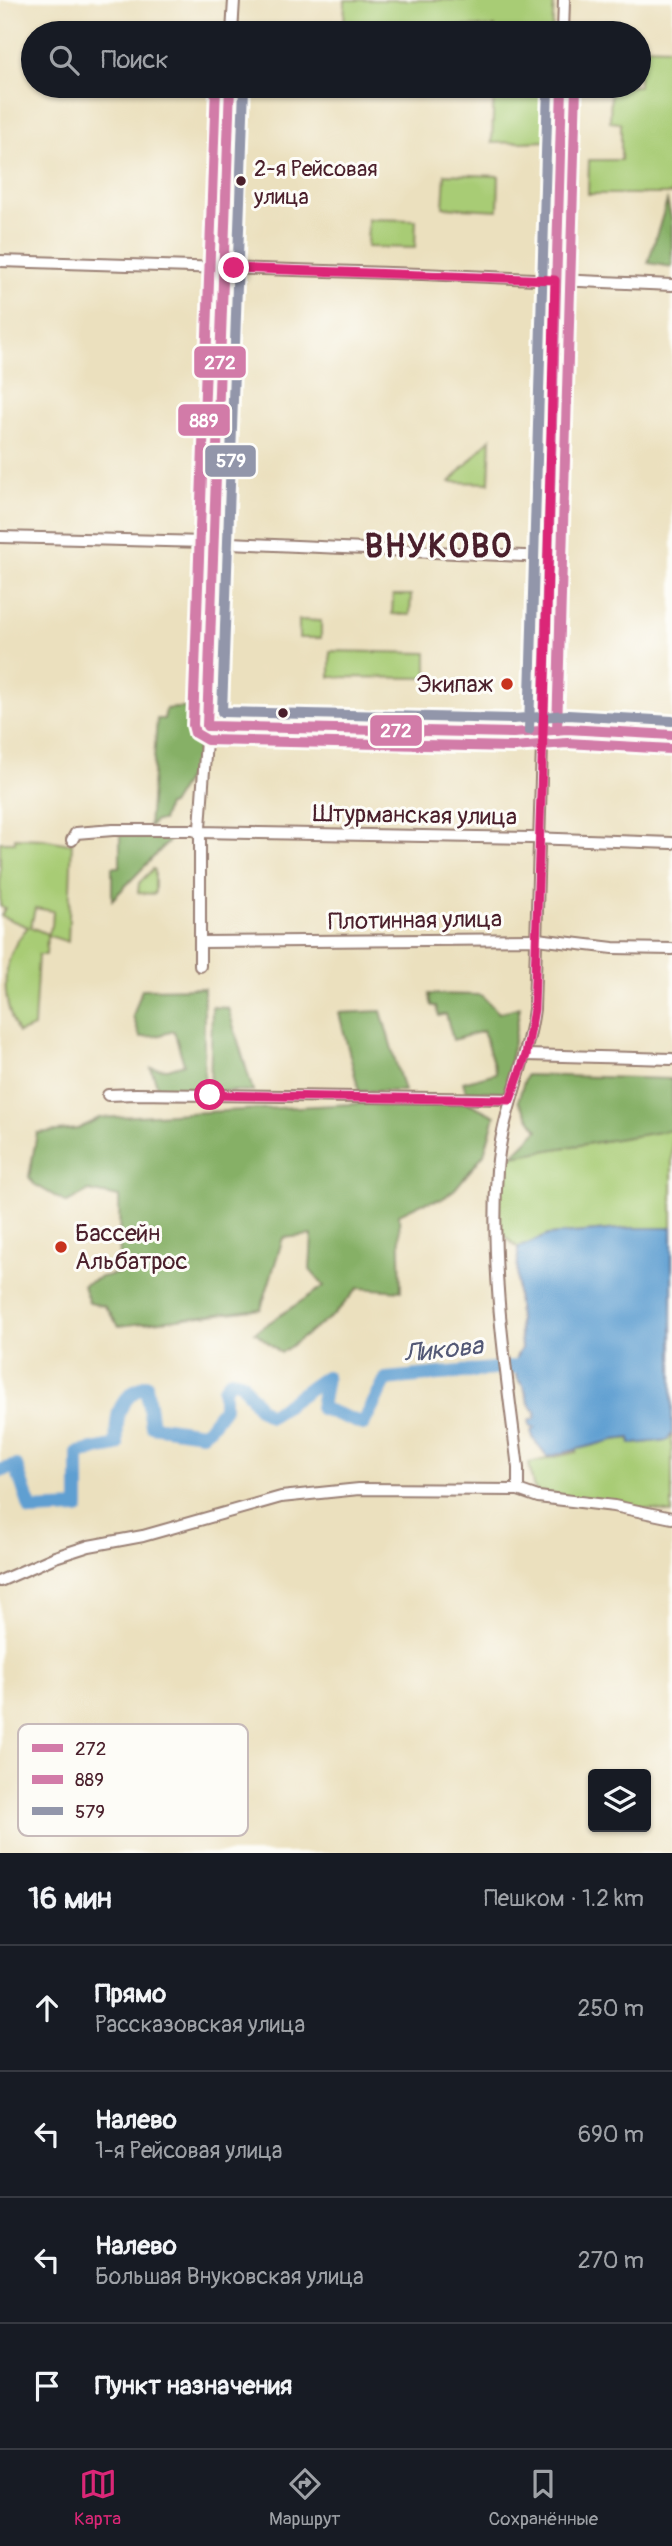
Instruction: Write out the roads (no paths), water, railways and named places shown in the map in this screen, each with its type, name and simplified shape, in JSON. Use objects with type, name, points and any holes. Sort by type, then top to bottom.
[{"type":"street","points":[[233,21],[234,0]]},
{"type":"street","points":[[563,21],[564,0]]},
{"type":"street","points":[[200,966],[200,832],[215,543],[230,98]]},
{"type":"street","points":[[518,1490],[497,1265],[497,1169],[510,1100],[526,1055],[534,1009],[562,98]]},
{"type":"street","points":[[0,261],[672,285]]},
{"type":"street","points":[[0,537],[548,556]]},
{"type":"street","points":[[207,726],[513,733],[543,730],[672,735]]},
{"type":"street","name":"Штурманская улица","points":[[72,840],[76,833],[193,830],[672,843]]},
{"type":"street","name":"Плотинная улица","points":[[201,942],[537,939],[613,948],[672,949]]},
{"type":"street","points":[[526,1055],[672,1059]]},
{"type":"street","points":[[108,1095],[510,1100]]},
{"type":"street","points":[[0,1581],[55,1557],[89,1546],[143,1536],[281,1497],[359,1489],[518,1490],[538,1497],[614,1506],[672,1518]]},
{"type":"water","points":[[632,1228],[672,1228],[672,1433],[668,1440],[631,1444],[630,1438],[614,1440],[547,1457],[534,1440],[531,1431],[535,1428],[530,1427],[529,1420],[535,1419],[536,1412],[529,1403],[515,1371],[516,1359],[521,1349],[517,1293],[518,1248],[548,1235]]},
{"type":"waterway","name":"Ликова","points":[[0,1471],[16,1466],[31,1510],[78,1508],[78,1453],[117,1445],[120,1409],[129,1396],[146,1385],[152,1426],[202,1433],[224,1408],[224,1389],[231,1380],[241,1382],[259,1408],[270,1416],[326,1377],[321,1408],[363,1424],[386,1379],[514,1367],[531,1360]]},
{"type":"place","name":"2-я Рейсовая улица","points":[[241,181]]},
{"type":"place","name":"Экипаж","points":[[507,684]]},
{"type":"place","name":"Бассейн Альбатрос","points":[[61,1247]]},
{"type":"district","name":"ВНУКОВО","points":[[439,546]]}]
